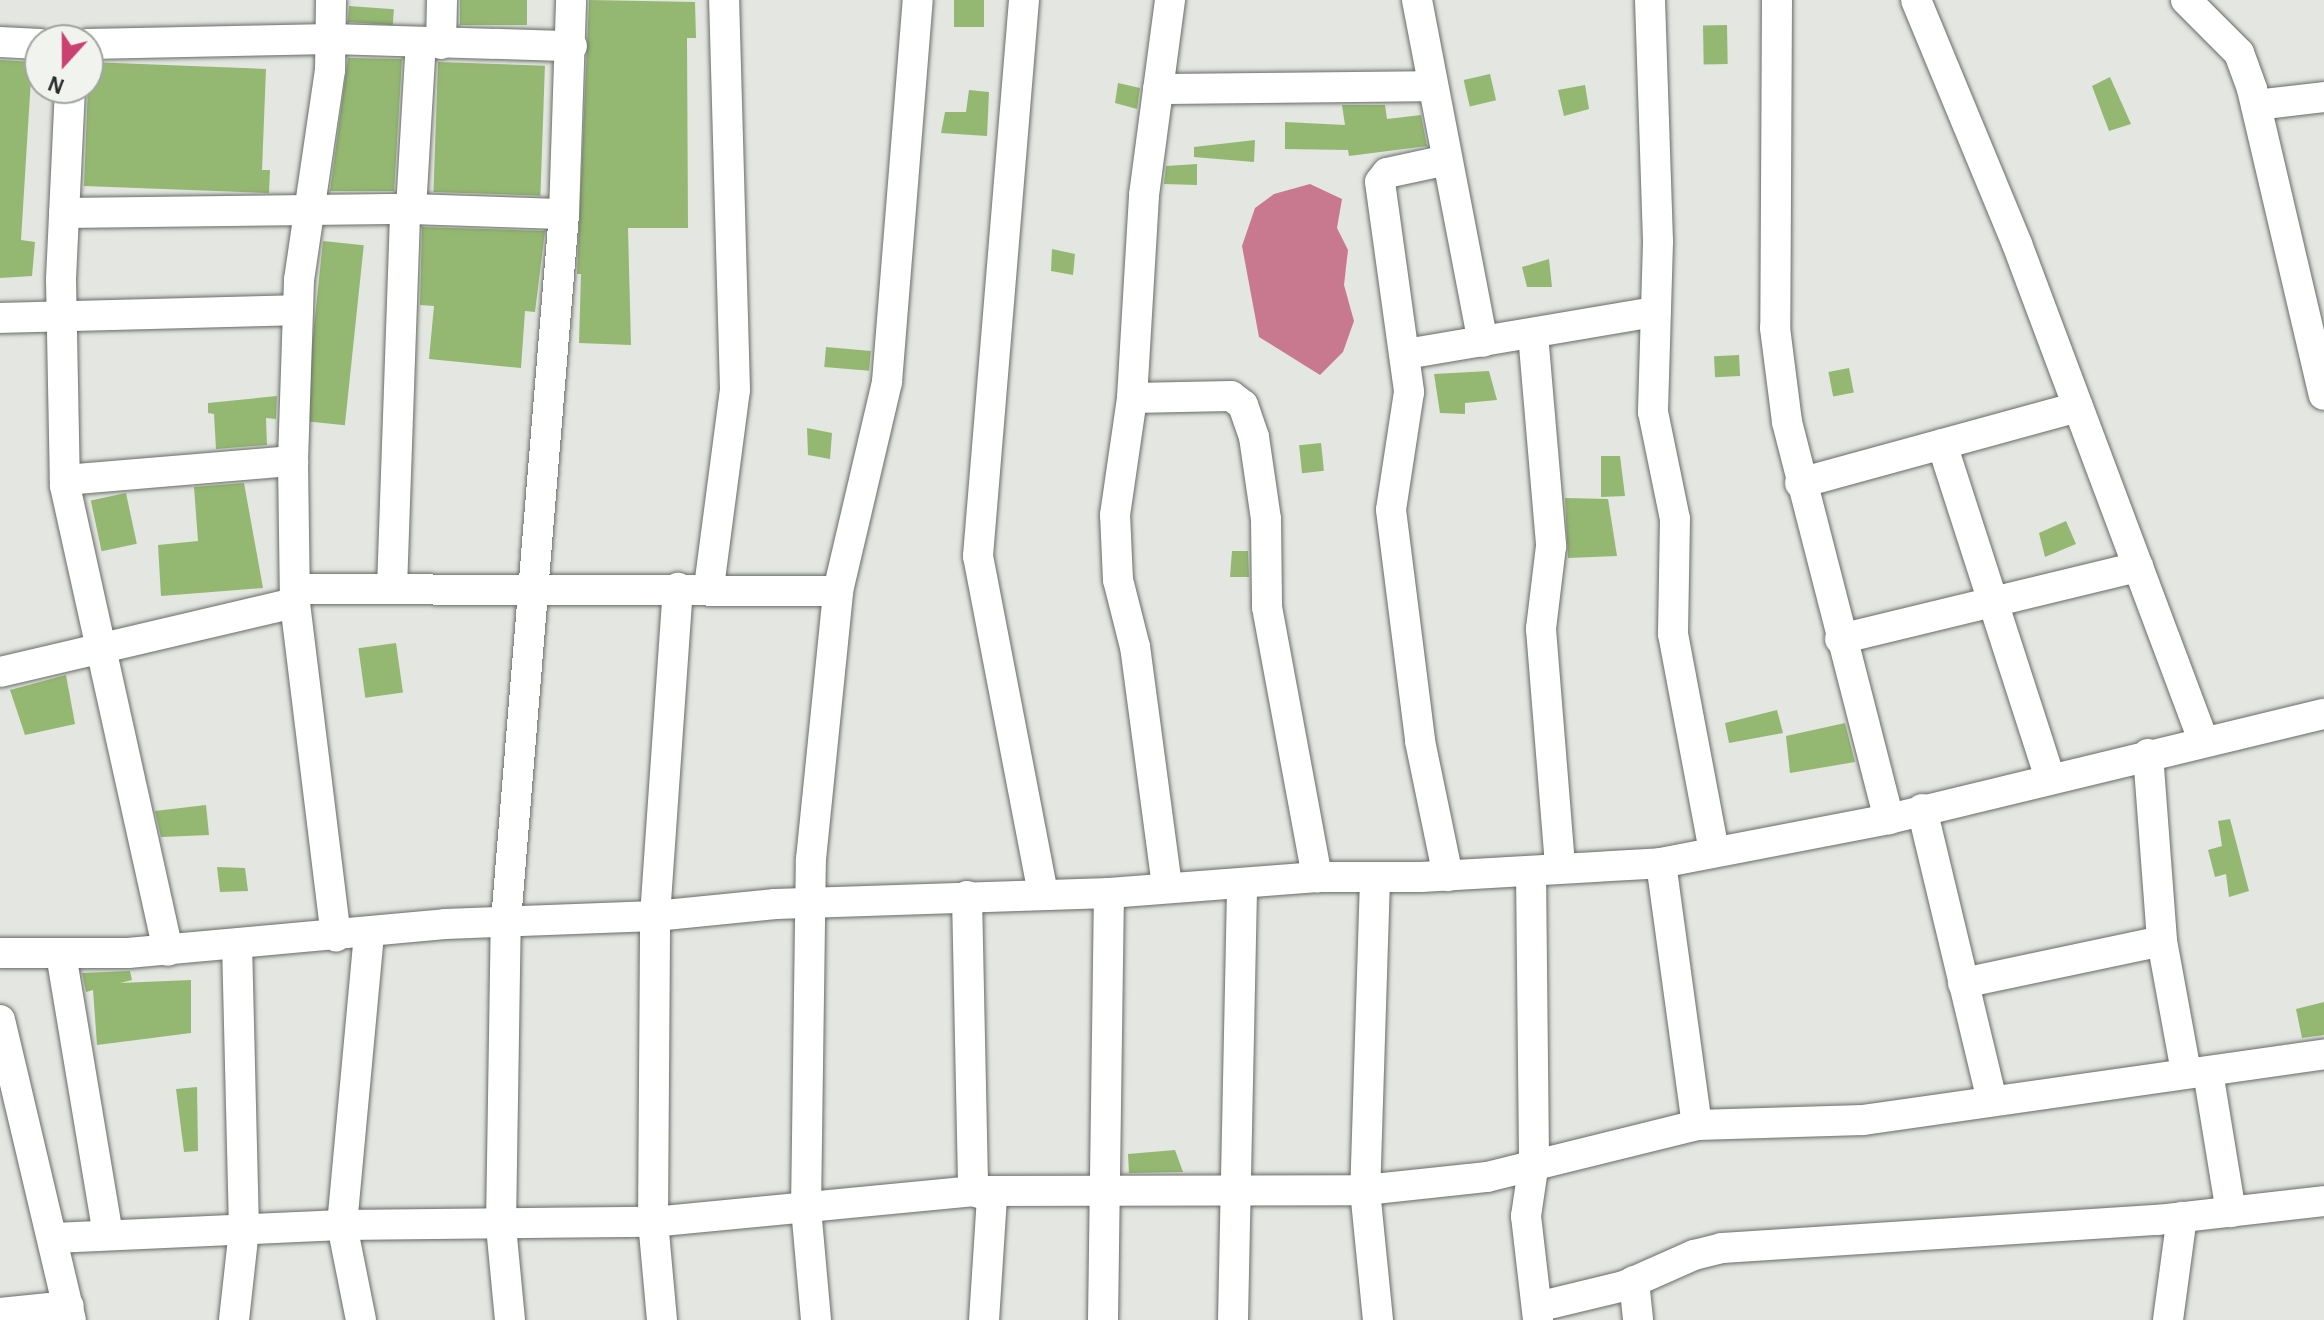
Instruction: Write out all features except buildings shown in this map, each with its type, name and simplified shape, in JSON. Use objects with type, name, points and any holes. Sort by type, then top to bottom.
[{"type":"street","points":[[331,0],[331,39],[298,310],[293,461],[295,596],[336,936]]},
{"type":"street","points":[[392,588],[408,210],[431,43],[442,0]]},
{"type":"street","points":[[510,1320],[501,1226],[506,921],[564,214],[572,46],[571,0]]},
{"type":"street","points":[[709,587],[735,390],[724,0]]},
{"type":"street","points":[[816,1320],[806,1209],[810,903],[838,591],[887,382],[918,0]]},
{"type":"street","points":[[1024,0],[978,556],[1043,893]]},
{"type":"street","points":[[1167,886],[1135,647],[1118,580],[1115,515],[1132,398],[1144,195],[1170,0]]},
{"type":"street","points":[[1417,0],[1483,342]]},
{"type":"street","points":[[1650,0],[1657,179],[1653,412],[1675,519],[1673,634],[1714,852]]},
{"type":"street","points":[[1777,0],[1775,328],[1800,483],[1889,819]]},
{"type":"street","points":[[1916,0],[2078,407],[2203,740]]},
{"type":"street","points":[[2186,0],[2239,53],[2256,105],[2324,395]]},
{"type":"street","points":[[104,44],[331,39],[572,46]]},
{"type":"street","points":[[0,42],[24,43]]},
{"type":"street","points":[[1158,89],[1432,86]]},
{"type":"street","points":[[2256,105],[2324,97]]},
{"type":"street","points":[[69,104],[61,318],[65,480],[168,951]]},
{"type":"street","points":[[1447,160],[1387,173],[1380,182],[1409,392],[1391,510],[1420,741],[1448,876]]},
{"type":"street","points":[[64,213],[408,210],[564,214]]},
{"type":"street","points":[[0,318],[298,310]]},
{"type":"street","points":[[1406,354],[1655,312]]},
{"type":"street","points":[[1533,334],[1551,546],[1541,629],[1546,869],[1534,1162],[1526,1216],[1535,1317],[1634,1281],[1694,1255],[1722,1248],[2182,1217],[2324,1201]]},
{"type":"street","points":[[1132,398],[1231,396],[1243,405],[1254,437],[1266,519],[1267,607],[1317,877]]},
{"type":"street","points":[[1800,483],[2078,407]]},
{"type":"street","points":[[1942,444],[2050,778]]},
{"type":"street","points":[[65,480],[293,461]]},
{"type":"street","points":[[1840,639],[2138,567]]},
{"type":"street","points":[[0,672],[295,596],[392,588],[532,590],[709,587],[838,591]]},
{"type":"street","points":[[662,1320],[653,1222],[655,916],[678,588]]},
{"type":"street","points":[[0,953],[168,951],[506,921],[655,916],[810,903],[1109,893],[1167,886],[1242,884],[1317,877],[1375,879],[1661,863],[1889,819],[2203,740],[2324,714]]},
{"type":"street","points":[[2148,754],[2162,941],[2231,1212]]},
{"type":"street","points":[[1922,809],[1992,1101]]},
{"type":"street","points":[[1661,863],[1697,1125]]},
{"type":"street","points":[[1375,879],[1365,1190],[1378,1320]]},
{"type":"street","points":[[1233,1320],[1242,884]]},
{"type":"street","points":[[1103,1320],[1102,1194],[1109,893]]},
{"type":"street","points":[[967,896],[973,1191]]},
{"type":"street","points":[[361,1320],[342,1225],[369,933]]},
{"type":"street","points":[[1963,983],[2162,941]]},
{"type":"street","points":[[234,1320],[244,1229],[237,945]]},
{"type":"street","points":[[61,954],[108,1235]]},
{"type":"street","points":[[0,1020],[7,1095],[54,1238],[70,1313],[0,1313]]},
{"type":"street","points":[[54,1238],[342,1225],[501,1226],[653,1222],[973,1191],[1102,1194],[1365,1190],[1487,1177],[1534,1162],[1697,1125],[1849,1121],[2324,1054]]},
{"type":"street","points":[[973,1191],[992,1197],[984,1320]]},
{"type":"street","points":[[2168,1320],[2182,1217]]},
{"type":"street","points":[[1634,1281],[1638,1320]]},
{"type":"shaded area","points":[[1310,184],[1342,199],[1337,228],[1348,250],[1344,285],[1354,321],[1343,352],[1320,375],[1259,337],[1242,246],[1255,208],[1274,194]]}]
